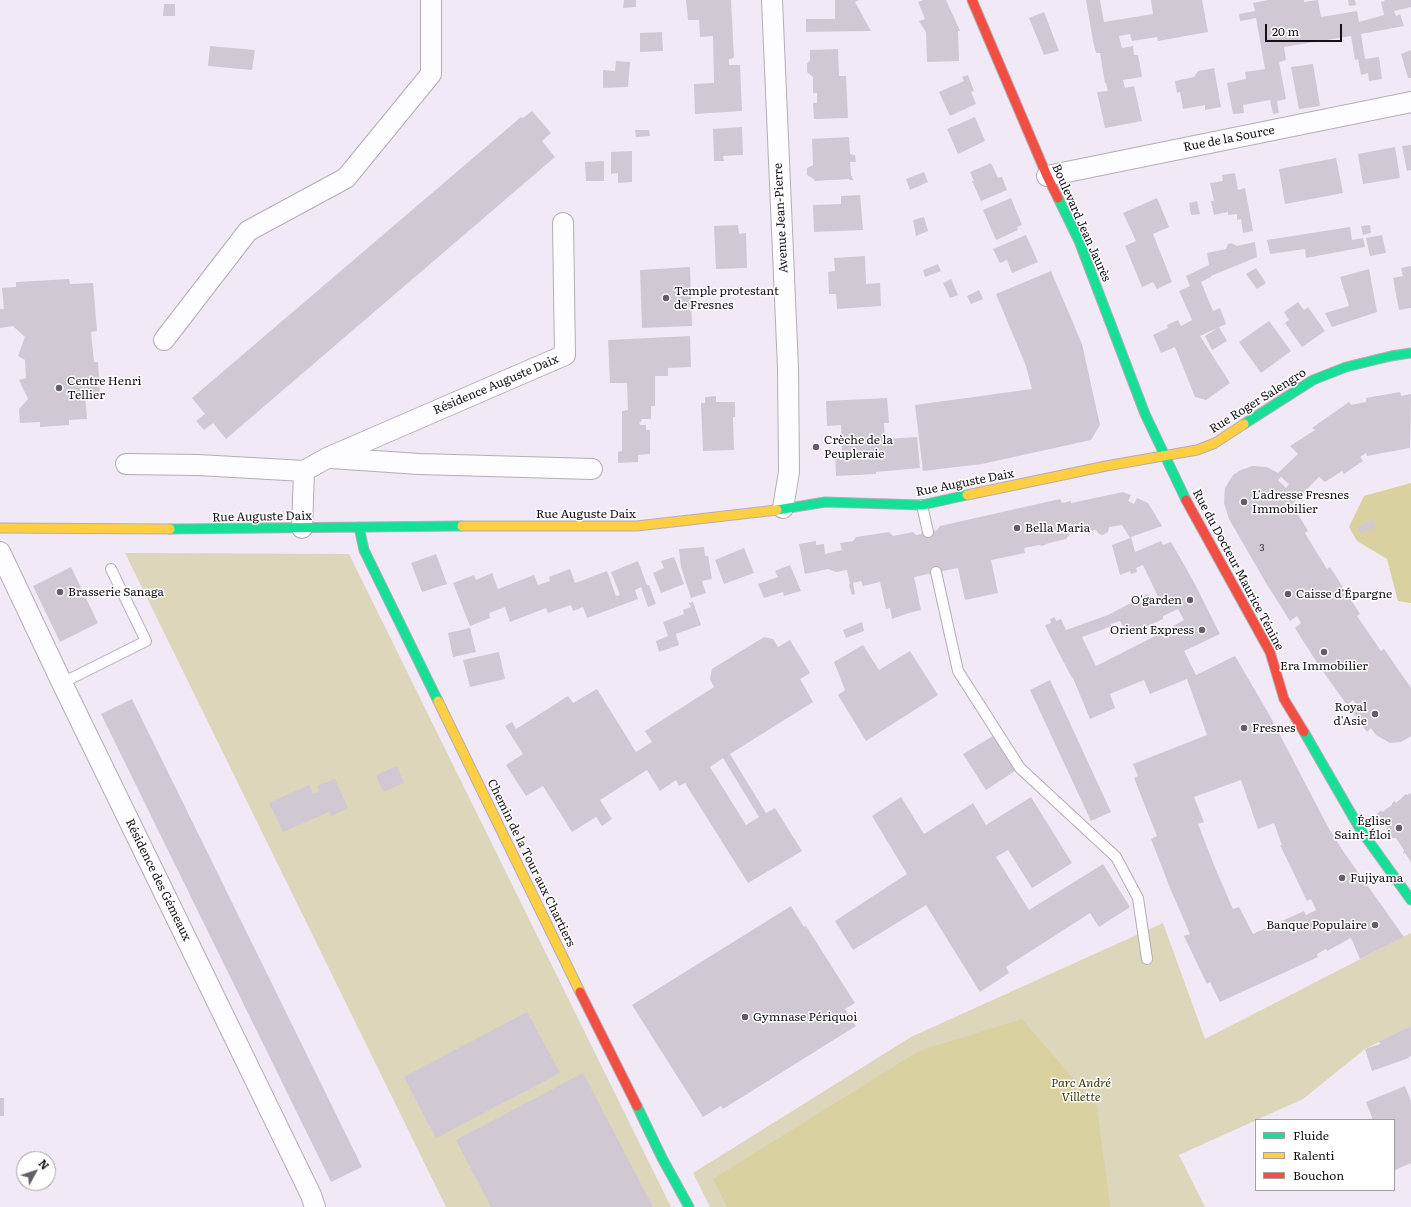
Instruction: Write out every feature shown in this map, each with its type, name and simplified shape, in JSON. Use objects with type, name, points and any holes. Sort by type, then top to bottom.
[{"type":"street","points":[[164,340],[248,231],[346,178],[431,74],[431,0]]},
{"type":"street","name":"Avenue Jean-Pierre","points":[[772,0],[788,368],[789,472],[783,508]]},
{"type":"street","name":"Boulevard Jean Jaurès","points":[[972,0],[1047,176],[1079,241],[1145,414],[1165,457]]},
{"type":"street","name":"Rue de la Source","points":[[1047,176],[1411,102]]},
{"type":"street","name":"Résidence Auguste Daix","points":[[304,471],[327,458],[566,355],[563,223]]},
{"type":"street","name":"Rue Roger Salengro","points":[[1165,457],[1198,450],[1215,443],[1313,380],[1346,367],[1391,356],[1411,353]]},
{"type":"street","name":"Rue Auguste Daix","points":[[0,528],[228,529],[396,526],[637,526],[762,513],[783,508],[825,502],[922,505],[1106,466],[1165,457]]},
{"type":"street","name":"Rue du Docteur Maurice Ténine","points":[[1165,457],[1190,508],[1270,652],[1284,699],[1360,829],[1411,900]]},
{"type":"street","points":[[327,458],[419,464],[592,469]]},
{"type":"street","points":[[126,464],[198,465],[304,471],[302,528]]},
{"type":"street","name":"Chemin de la Tour aux Chartiers","points":[[359,527],[364,550],[662,1158],[689,1207]]},
{"type":"street","name":"Résidence des Gémeaux","points":[[0,552],[62,683],[311,1195],[315,1207]]},
{"type":"lane","points":[[922,505],[928,532]]},
{"type":"lane","points":[[62,683],[146,641],[111,569]]},
{"type":"lane","points":[[936,572],[958,671],[1020,768],[1116,857],[1138,898],[1147,960]]},
{"type":"green space","points":[[1411,483],[1411,603],[1398,601],[1387,559],[1357,541],[1349,527],[1364,496]]},
{"type":"green space","points":[[125,553],[349,554],[671,1207],[446,1207]]},
{"type":"green space","name":"Parc André Villette","points":[[1163,923],[1205,1039],[1411,933],[1411,1026],[1365,1049],[1303,1099],[1259,1119],[1255,1119],[1255,1121],[1179,1155],[1205,1207],[710,1207],[693,1173],[911,1037]]},
{"type":"green space","points":[[1022,1019],[1097,1107],[1110,1207],[727,1207],[713,1179],[919,1051]]},
{"type":"building","points":[[624,0],[636,0],[636,7],[623,8]]},
{"type":"building","points":[[686,0],[731,0],[734,58],[729,59],[729,65],[740,65],[742,111],[695,114],[694,84],[714,83],[713,36],[700,37],[699,20],[688,20]]},
{"type":"building","points":[[835,0],[859,0],[855,2],[871,31],[806,32],[806,19],[835,19]]},
{"type":"building","points":[[923,0],[946,0],[960,31],[958,31],[959,61],[927,62],[926,32],[919,21],[925,19],[918,2]]},
{"type":"building","points":[[1086,0],[1100,0],[1104,22],[1153,14],[1151,0],[1202,0],[1208,32],[1158,41],[1157,37],[1132,41],[1130,34],[1119,36],[1122,48],[1133,46],[1134,55],[1138,55],[1142,77],[1123,80],[1125,88],[1134,86],[1142,121],[1105,128],[1097,92],[1108,91],[1105,83],[1100,53],[1096,53],[1093,41]]},
{"type":"building","points":[[1268,0],[1304,0],[1304,2],[1318,0],[1321,17],[1357,11],[1359,22],[1384,15],[1381,2],[1385,1],[1384,0],[1411,0],[1411,7],[1394,11],[1396,16],[1400,14],[1404,26],[1361,34],[1365,59],[1379,57],[1382,79],[1369,81],[1368,73],[1361,75],[1358,59],[1355,60],[1351,36],[1284,47],[1286,60],[1279,62],[1286,99],[1277,101],[1279,113],[1273,114],[1270,100],[1243,105],[1244,113],[1233,114],[1227,83],[1246,79],[1245,72],[1265,69],[1256,18],[1240,21],[1239,14],[1255,11],[1253,3]]},
{"type":"building","points":[[1348,0],[1355,0],[1356,5],[1349,6]]},
{"type":"building","points":[[164,4],[175,4],[175,16],[163,16]]},
{"type":"building","points":[[1044,12],[1059,51],[1044,55],[1029,18]]},
{"type":"building","points":[[662,32],[663,51],[640,52],[640,33]]},
{"type":"building","points":[[210,46],[255,50],[252,70],[208,66]]},
{"type":"building","points":[[838,49],[839,76],[846,76],[848,118],[814,119],[813,103],[817,103],[817,93],[813,93],[813,77],[807,72],[807,64],[810,60],[810,50]]},
{"type":"building","points":[[1411,50],[1411,78],[1408,78],[1401,54]]},
{"type":"building","points":[[616,61],[630,62],[628,87],[603,88],[603,70],[615,71]]},
{"type":"building","points":[[1313,64],[1320,106],[1299,109],[1291,67]]},
{"type":"building","points":[[1214,68],[1221,107],[1205,110],[1205,105],[1183,109],[1180,92],[1177,93],[1175,81],[1194,77],[1198,71]]},
{"type":"building","points":[[968,75],[974,91],[971,92],[976,104],[950,116],[939,92],[964,81],[962,77]]},
{"type":"building","points":[[532,111],[551,133],[542,141],[555,157],[226,439],[213,423],[204,430],[196,421],[205,414],[192,398],[521,117],[523,118]]},
{"type":"building","points":[[975,117],[985,141],[958,154],[947,129]]},
{"type":"building","points":[[742,127],[743,155],[723,156],[724,161],[714,161],[713,129]]},
{"type":"building","points":[[635,130],[649,130],[650,136],[636,137]]},
{"type":"building","points":[[849,137],[850,154],[855,155],[856,162],[850,162],[851,176],[853,180],[814,181],[814,179],[807,175],[807,168],[813,165],[812,139]]},
{"type":"building","points":[[1411,145],[1411,170],[1407,171],[1402,146]]},
{"type":"building","points":[[1395,147],[1400,178],[1363,184],[1358,154]]},
{"type":"building","points":[[632,151],[632,182],[618,183],[618,173],[611,174],[611,152]]},
{"type":"building","points":[[1336,158],[1343,193],[1285,204],[1279,169]]},
{"type":"building","points":[[604,161],[604,181],[586,181],[585,162]]},
{"type":"building","points":[[991,163],[998,178],[1002,177],[1007,190],[981,201],[972,181],[974,181],[970,172]]},
{"type":"building","points":[[924,172],[928,182],[910,190],[906,179]]},
{"type":"building","points":[[1235,173],[1238,190],[1245,188],[1253,231],[1243,233],[1241,219],[1237,220],[1237,214],[1228,215],[1228,212],[1214,215],[1211,201],[1214,201],[1210,183],[1223,181],[1222,175]]},
{"type":"building","points":[[860,195],[863,230],[814,232],[813,205],[841,204],[841,196]]},
{"type":"building","points":[[1011,198],[1022,225],[1017,227],[1018,230],[996,240],[983,210]]},
{"type":"building","points":[[1157,198],[1169,227],[1153,234],[1172,282],[1157,289],[1153,282],[1142,287],[1125,246],[1136,241],[1123,213]]},
{"type":"building","points":[[1197,201],[1200,214],[1191,215],[1189,203]]},
{"type":"building","points":[[924,217],[928,231],[916,236],[913,220]]},
{"type":"building","points":[[738,225],[739,234],[746,233],[747,268],[716,269],[714,226]]},
{"type":"building","points":[[1370,225],[1371,233],[1363,235],[1361,226]]},
{"type":"building","points":[[1350,227],[1352,240],[1363,238],[1365,247],[1306,258],[1305,249],[1270,254],[1267,240]]},
{"type":"building","points":[[1026,235],[1038,262],[1012,273],[1007,260],[1000,263],[993,249]]},
{"type":"building","points":[[1382,235],[1386,253],[1370,256],[1366,238]]},
{"type":"building","points":[[1255,242],[1257,257],[1211,276],[1201,282],[1213,311],[1220,308],[1226,324],[1200,336],[1230,383],[1206,400],[1195,397],[1175,347],[1161,353],[1153,335],[1168,328],[1167,325],[1178,320],[1181,326],[1192,320],[1179,291],[1190,286],[1186,276],[1209,265],[1207,253],[1226,249],[1228,244],[1231,243],[1237,246]]},
{"type":"building","points":[[865,256],[866,284],[880,283],[881,306],[837,309],[836,294],[829,294],[828,272],[835,271],[834,258]]},
{"type":"building","points":[[938,264],[941,271],[925,277],[923,270]]},
{"type":"building","points":[[1411,266],[1411,308],[1399,310],[1393,278],[1403,276],[1401,268]]},
{"type":"building","name":"Temple protestant de Fresnes","points":[[690,267],[692,326],[642,328],[640,270]]},
{"type":"building","points":[[1256,268],[1266,283],[1257,289],[1246,274]]},
{"type":"building","points":[[1369,269],[1377,312],[1332,327],[1325,313],[1349,306],[1340,277]]},
{"type":"building","points":[[1051,271],[1082,344],[1100,425],[1091,440],[982,464],[923,471],[915,405],[1032,389],[1026,366],[996,294]]},
{"type":"building","points":[[69,279],[70,284],[93,283],[97,331],[91,332],[94,362],[98,362],[100,394],[85,395],[87,419],[69,420],[69,425],[40,427],[40,422],[20,423],[19,409],[28,399],[19,380],[26,378],[25,360],[18,356],[25,337],[13,326],[0,328],[0,309],[4,309],[2,288],[16,287],[16,282]]},
{"type":"building","points":[[951,279],[958,295],[950,298],[943,283]]},
{"type":"building","points":[[979,290],[983,299],[971,304],[967,296]]},
{"type":"building","points":[[1298,302],[1304,310],[1308,307],[1325,331],[1302,347],[1285,323],[1289,320],[1284,312]]},
{"type":"building","points":[[1269,321],[1291,351],[1261,373],[1239,342]]},
{"type":"building","points":[[1219,327],[1227,341],[1212,350],[1205,336]]},
{"type":"building","points":[[690,336],[691,367],[668,368],[668,376],[655,376],[655,406],[651,406],[651,419],[642,419],[641,422],[639,422],[640,425],[646,425],[646,430],[650,430],[650,454],[638,455],[638,462],[618,463],[618,452],[622,451],[622,411],[628,410],[627,383],[610,383],[608,340]]},
{"type":"building","points":[[1400,392],[1401,396],[1411,394],[1410,448],[1367,456],[1366,453],[1360,457],[1363,461],[1344,474],[1342,471],[1325,482],[1319,477],[1292,504],[1308,531],[1305,533],[1317,553],[1327,569],[1330,567],[1360,614],[1357,616],[1381,651],[1384,649],[1411,688],[1411,736],[1401,742],[1390,743],[1376,735],[1371,728],[1367,732],[1352,712],[1358,707],[1353,700],[1347,705],[1319,666],[1295,628],[1301,623],[1297,616],[1290,621],[1229,519],[1224,503],[1225,488],[1233,475],[1252,466],[1267,467],[1278,473],[1298,454],[1290,446],[1315,430],[1312,428],[1349,402],[1351,405],[1366,402],[1366,398]],"holes":[[[1281,477],[1289,484],[1286,488],[1278,480]]]},
{"type":"building","points":[[716,396],[716,402],[735,402],[735,417],[733,417],[734,450],[703,451],[701,403],[705,403],[705,397]]},
{"type":"building","points":[[887,398],[889,423],[884,423],[885,439],[917,437],[920,468],[876,472],[876,474],[836,476],[835,452],[842,452],[841,425],[827,426],[826,401]]},
{"type":"building","points":[[1123,492],[1131,495],[1128,501],[1134,504],[1137,498],[1148,503],[1162,526],[1131,537],[1135,552],[1161,541],[1163,545],[1171,542],[1195,584],[1220,634],[1184,651],[1196,675],[1235,656],[1270,716],[1328,827],[1343,851],[1404,937],[1360,959],[1351,938],[1327,951],[1326,949],[1317,954],[1318,957],[1220,1002],[1210,982],[1207,984],[1184,936],[1190,934],[1151,839],[1157,836],[1134,778],[1138,776],[1133,764],[1207,735],[1187,679],[1150,694],[1144,680],[1110,694],[1115,708],[1090,719],[1073,678],[1045,625],[1051,623],[1050,619],[1055,617],[1056,621],[1061,619],[1066,630],[1108,615],[1148,594],[1153,606],[1160,601],[1143,565],[1136,568],[1137,572],[1131,574],[1130,571],[1120,575],[1112,545],[1130,538],[1122,525],[1109,527],[1108,532],[1103,535],[1099,534],[1096,530],[1070,534],[1066,539],[1042,546],[1039,545],[1024,548],[1025,553],[991,560],[998,593],[965,600],[958,568],[914,577],[921,610],[892,619],[890,608],[886,609],[880,582],[863,586],[861,581],[853,583],[855,594],[852,595],[847,570],[836,572],[828,569],[805,574],[799,544],[816,541],[816,545],[824,544],[825,554],[842,550],[840,543],[853,541],[856,537],[889,532],[893,536],[913,532],[916,535],[937,530],[940,526],[1060,499],[1062,503],[1071,501],[1071,503]],"holes":[[[1178,609],[1184,620],[1096,666],[1082,637],[1112,626],[1111,624],[1120,621],[1128,635],[1163,619],[1163,616]],[[1241,780],[1258,829],[1274,823],[1282,845],[1280,845],[1307,901],[1311,899],[1316,910],[1306,915],[1304,911],[1253,934],[1239,907],[1233,909],[1216,870],[1198,824],[1204,822],[1194,797]]]},
{"type":"building","points":[[1372,519],[1376,527],[1370,531],[1368,528],[1361,534],[1357,528]]},
{"type":"building","points":[[704,547],[705,556],[708,556],[712,579],[702,581],[706,593],[691,598],[681,567],[679,549]]},
{"type":"building","points":[[744,548],[754,573],[724,584],[715,560]]},
{"type":"building","points":[[436,554],[447,584],[422,592],[411,563]]},
{"type":"building","points":[[674,557],[684,584],[661,593],[653,573],[664,568],[661,561]]},
{"type":"building","points":[[638,561],[656,604],[648,607],[641,587],[635,590],[638,599],[587,618],[583,607],[573,611],[571,605],[548,613],[546,608],[510,622],[505,607],[489,613],[490,618],[470,626],[453,583],[474,575],[476,580],[492,573],[498,589],[534,575],[538,585],[550,581],[549,577],[570,569],[575,583],[607,571],[616,596],[620,595],[611,572]]},
{"type":"building","points":[[790,565],[801,591],[784,596],[783,592],[764,598],[758,584],[778,577],[775,571]]},
{"type":"building","points":[[71,567],[98,623],[60,642],[33,586]]},
{"type":"building","points":[[693,602],[701,625],[676,634],[679,645],[659,652],[656,641],[668,636],[663,622],[684,614],[683,610],[691,607],[689,603]]},
{"type":"building","points":[[862,622],[864,631],[846,638],[843,630]]},
{"type":"building","points":[[470,628],[476,652],[453,657],[448,633]]},
{"type":"building","points":[[764,637],[773,639],[778,647],[790,640],[810,673],[800,679],[813,702],[730,754],[766,813],[775,808],[802,851],[748,883],[685,783],[679,786],[676,780],[660,791],[647,770],[600,800],[612,819],[602,826],[596,817],[572,832],[543,786],[526,796],[506,765],[523,754],[505,726],[512,722],[516,729],[568,696],[573,703],[597,689],[636,752],[652,742],[645,731],[714,687],[710,679],[712,669]],"holes":[[[723,758],[759,817],[746,825],[710,767]]]},
{"type":"building","points":[[863,645],[879,670],[910,651],[938,695],[866,741],[838,695],[845,690],[834,662]]},
{"type":"building","points":[[499,652],[505,679],[470,687],[463,660]]},
{"type":"building","points":[[1050,680],[1111,812],[1091,821],[1030,690]]},
{"type":"building","points":[[132,699],[362,1167],[331,1182],[101,714]]},
{"type":"building","points":[[993,736],[1015,771],[986,790],[963,754]]},
{"type":"building","points":[[397,766],[404,783],[383,792],[376,775]]},
{"type":"building","points":[[335,779],[348,808],[331,816],[329,812],[283,832],[269,803],[309,785],[313,794],[319,791],[317,786]]},
{"type":"building","name":"Église Saint-Éloi","points":[[1411,793],[1411,862],[1405,853],[1403,854],[1404,850],[1396,838],[1390,838],[1386,829],[1387,828],[1380,817],[1378,818],[1376,815],[1381,810],[1382,812],[1392,805],[1395,801],[1396,803],[1406,794]]},
{"type":"building","points":[[901,797],[924,834],[973,803],[986,825],[1031,797],[1072,863],[1032,888],[1008,850],[996,857],[1029,910],[1103,864],[1130,907],[1099,927],[1090,913],[1006,967],[1009,973],[980,992],[926,905],[853,950],[835,921],[907,874],[872,816]]},
{"type":"building","name":"Gymnase Périquoi","points":[[791,906],[804,927],[806,926],[855,1003],[845,1009],[856,1026],[723,1109],[721,1106],[703,1117],[632,1005]]},
{"type":"building","points":[[527,1012],[560,1073],[436,1138],[404,1077]]},
{"type":"building","points":[[1411,1026],[1411,1056],[1372,1071],[1365,1049],[1380,1044],[1379,1041]]},
{"type":"building","points":[[583,1073],[653,1207],[491,1207],[456,1140]]},
{"type":"building","points":[[1405,1086],[1411,1101],[1411,1163],[1395,1170],[1395,1119],[1373,1119],[1366,1102]]},
{"type":"building","points":[[0,1098],[4,1098],[4,1116],[0,1116]]},
{"type":"traffic: fast","points":[[1058,198],[1079,241],[1145,414],[1186,500]]},
{"type":"traffic: fast","points":[[1244,424],[1313,380],[1346,367],[1391,356],[1411,353]]},
{"type":"traffic: fast","points":[[777,510],[825,502],[922,505],[967,495]]},
{"type":"traffic: fast","points":[[170,529],[462,526]]},
{"type":"traffic: fast","points":[[359,527],[364,550],[438,701]]},
{"type":"traffic: fast","points":[[1304,732],[1360,829],[1411,900]]},
{"type":"traffic: fast","points":[[637,1106],[662,1158],[689,1207]]},
{"type":"traffic: slow","points":[[967,495],[1106,466],[1197,450],[1215,443],[1244,424]]},
{"type":"traffic: slow","points":[[462,526],[637,526],[777,510]]},
{"type":"traffic: slow","points":[[0,528],[170,529]]},
{"type":"traffic: slow","points":[[438,701],[580,992]]},
{"type":"traffic: jam","points":[[972,0],[1047,176],[1058,198]]},
{"type":"traffic: jam","points":[[1186,500],[1270,652],[1284,699],[1304,732]]},
{"type":"traffic: jam","points":[[580,992],[637,1106]]},
{"type":"place","name":"Temple protestant de Fresnes","points":[[666,298]]},
{"type":"place","name":"Centre Henri Tellier","points":[[59,388]]},
{"type":"place","name":"Crèche de la Peupleraie","points":[[816,447]]},
{"type":"place","name":"L'adresse Fresnes Immobilier","points":[[1244,502]]},
{"type":"place","name":"Bella Maria","points":[[1017,528]]},
{"type":"place","name":"Brasserie Sanaga","points":[[60,592]]},
{"type":"place","name":"Caisse d'Épargne","points":[[1288,594]]},
{"type":"place","name":"O'garden","points":[[1190,600]]},
{"type":"place","name":"Orient Express","points":[[1202,630]]},
{"type":"place","name":"Era Immobilier","points":[[1324,652]]},
{"type":"place","name":"Royal d'Asie","points":[[1375,714]]},
{"type":"place","name":"Fresnes","points":[[1244,728]]},
{"type":"place","name":"Église Saint-Éloi","points":[[1399,828]]},
{"type":"place","name":"Fujiyama","points":[[1342,878]]},
{"type":"place","name":"Banque Populaire","points":[[1375,925]]},
{"type":"place","name":"Gymnase Périquoi","points":[[745,1017]]}]
